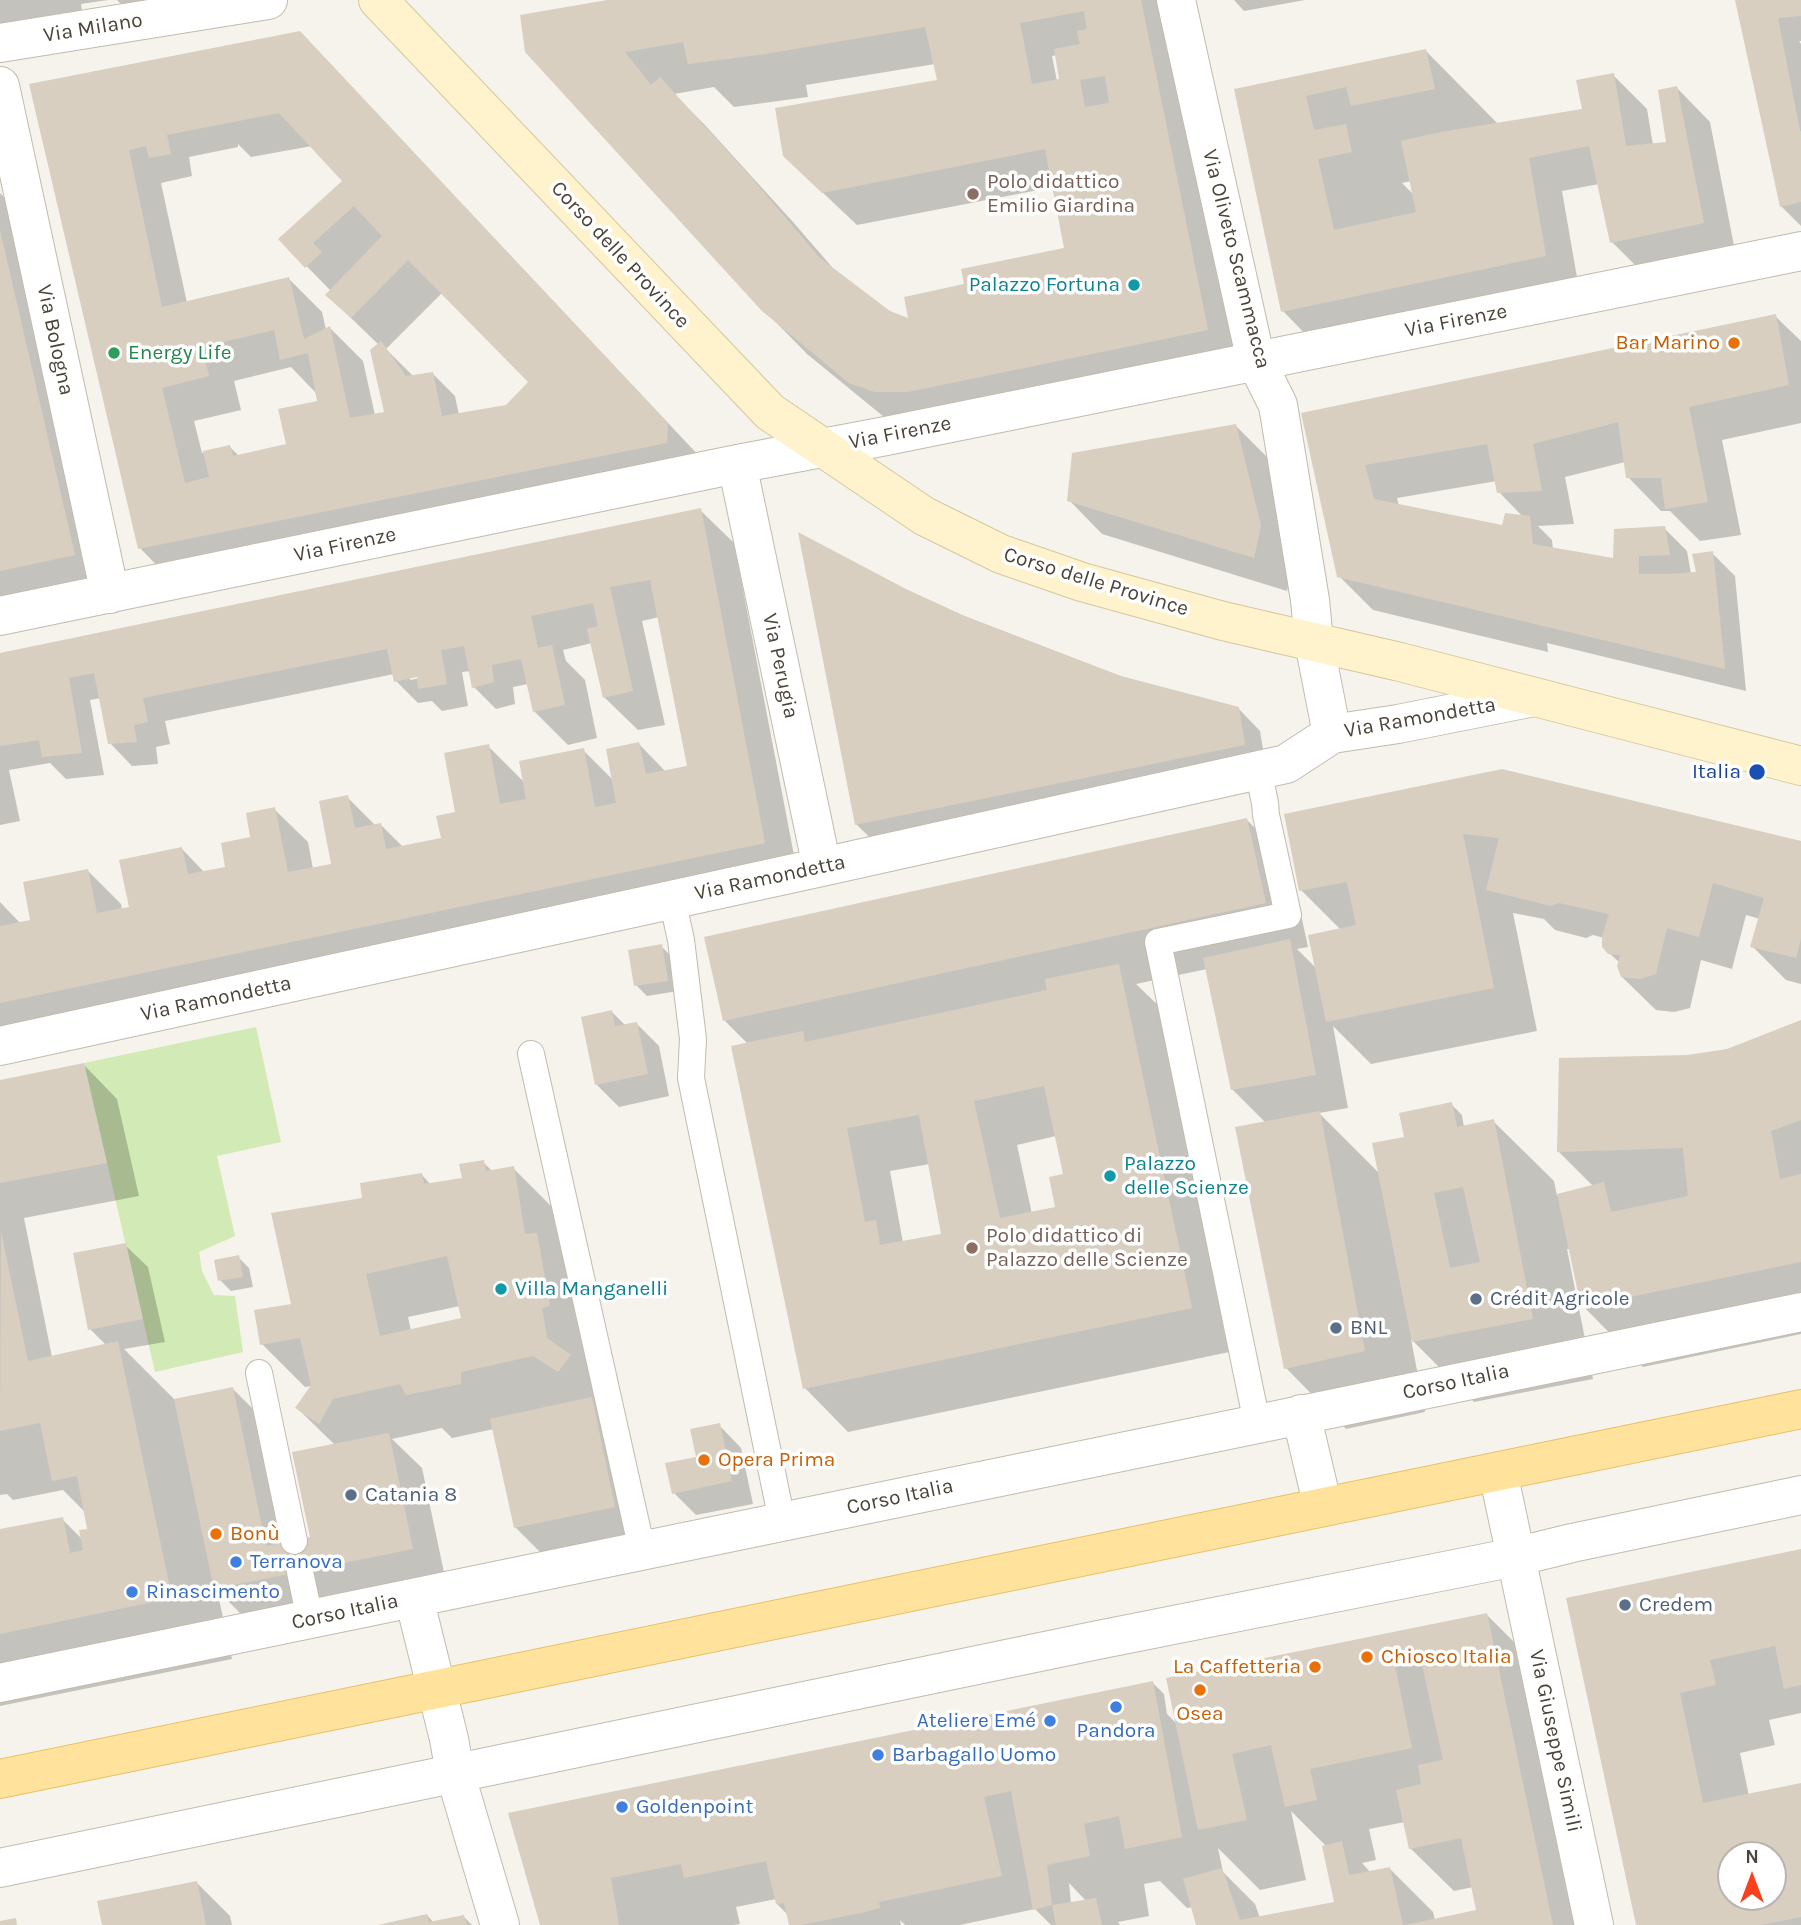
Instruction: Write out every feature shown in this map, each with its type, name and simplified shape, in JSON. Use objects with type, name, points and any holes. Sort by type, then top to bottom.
[{"type":"main road","name":"Corso delle Province","points":[[379,0],[769,412],[924,516],[1001,554],[1082,582],[1223,621],[1801,766]]},
{"type":"main road","points":[[0,1779],[1801,1409]]},
{"type":"street","name":"Via Milano","points":[[0,43],[268,0]]},
{"type":"street","name":"Via Oliveto Scammacca","points":[[1176,0],[1256,361],[1278,405],[1310,600],[1314,642],[1332,734]]},
{"type":"street","name":"Via Bologna","points":[[0,86],[110,594]]},
{"type":"street","name":"Via Firenze","points":[[0,616],[737,464],[1801,251]]},
{"type":"street","name":"Via Perugia","points":[[737,464],[822,867]]},
{"type":"street","name":"Via Ramondetta","points":[[0,1046],[1286,764],[1332,734],[1534,697]]},
{"type":"street","name":"Corso Italia","points":[[0,1683],[1801,1312]]},
{"type":"street","points":[[1301,1414],[1323,1507]]},
{"type":"street","name":"Via Giuseppe Simili","points":[[1498,1472],[1594,1925]]},
{"type":"street","points":[[0,1868],[1515,1557],[1801,1495]]},
{"type":"street","points":[[414,1598],[449,1739],[454,1773],[500,1925]]},
{"type":"lane","points":[[1258,770],[1288,915],[1158,942],[1258,1423]]},
{"type":"lane","points":[[672,900],[681,940],[693,1040],[691,1078],[782,1521]]},
{"type":"lane","points":[[531,1054],[642,1550]]},
{"type":"lane","points":[[259,1373],[294,1541]]},
{"type":"lane","points":[[300,1572],[310,1619]]},
{"type":"green space","points":[[256,1027],[281,1142],[217,1156],[235,1236],[199,1252],[202,1271],[214,1295],[235,1296],[243,1352],[155,1372],[84,1063]]},
{"type":"building","points":[[607,0],[1141,0],[1208,330],[908,392],[875,392],[849,383],[762,311],[525,52],[520,15]],"holes":[[[1084,11],[1087,29],[1077,31],[1080,44],[1054,49],[1059,79],[1032,84],[1020,23]],[[925,27],[937,80],[775,108],[783,156],[822,193],[1045,149],[1064,248],[961,269],[964,284],[904,297],[908,318],[890,311],[820,258],[660,77],[651,85],[625,52],[683,42],[688,64]],[[1105,76],[1109,103],[1085,107],[1080,80]]]},
{"type":"building","points":[[1735,0],[1801,0],[1801,16],[1778,18],[1801,131],[1801,202],[1780,207]]},
{"type":"building","points":[[300,31],[668,423],[667,443],[138,549],[29,84]],"holes":[[[279,113],[342,181],[278,239],[305,268],[322,252],[313,243],[354,206],[382,236],[325,295],[351,318],[408,260],[528,382],[506,405],[442,416],[433,372],[406,376],[381,341],[370,350],[384,412],[350,418],[330,326],[304,339],[289,277],[162,307],[129,150],[146,146],[149,158],[171,154],[167,135]],[[274,330],[280,360],[308,353],[317,401],[278,409],[286,444],[233,456],[230,445],[203,451],[209,477],[185,483],[162,388],[209,376],[202,347]]]},
{"type":"building","points":[[1426,49],[1435,89],[1351,106],[1346,87],[1306,96],[1314,130],[1346,124],[1352,152],[1318,159],[1334,230],[1416,212],[1401,141],[1582,109],[1576,80],[1614,73],[1626,146],[1666,142],[1658,90],[1677,86],[1704,223],[1610,243],[1589,146],[1529,158],[1546,256],[1281,312],[1234,89]]},
{"type":"building","points":[[0,230],[75,555],[0,571]]},
{"type":"building","points":[[1776,314],[1789,385],[1689,407],[1708,502],[1665,509],[1661,478],[1626,478],[1618,422],[1533,444],[1542,491],[1497,493],[1487,444],[1365,465],[1374,499],[1502,525],[1505,513],[1530,516],[1533,544],[1613,558],[1614,529],[1665,526],[1670,555],[1639,556],[1639,574],[1696,572],[1692,554],[1713,551],[1725,669],[1337,577],[1301,413]]},
{"type":"building","points":[[1236,424],[1261,526],[1254,558],[1067,501],[1072,453]]},
{"type":"building","points":[[701,508],[765,843],[0,1003],[0,926],[30,920],[23,882],[88,869],[97,913],[129,907],[119,860],[182,847],[188,874],[225,867],[221,843],[250,837],[246,813],[275,807],[288,872],[331,864],[319,801],[348,795],[355,828],[381,823],[386,849],[441,838],[436,816],[455,812],[444,753],[489,744],[500,804],[526,799],[519,761],[584,748],[595,807],[616,803],[606,749],[639,742],[646,774],[687,766],[650,580],[610,587],[633,691],[603,698],[587,629],[598,626],[593,603],[531,616],[538,648],[552,645],[565,705],[533,712],[521,659],[492,665],[494,682],[472,688],[464,646],[441,650],[447,684],[418,689],[417,677],[394,682],[387,649],[143,698],[148,722],[134,725],[137,742],[108,744],[94,673],[69,678],[82,753],[42,757],[39,740],[0,746],[0,653]]},
{"type":"building","points":[[798,532],[906,589],[967,617],[1121,676],[1239,707],[1245,745],[855,825]]},
{"type":"building","points":[[1502,769],[1801,841],[1801,939],[1796,958],[1750,947],[1764,898],[1713,883],[1699,937],[1667,928],[1656,974],[1640,979],[1621,977],[1617,966],[1620,955],[1608,954],[1602,947],[1609,914],[1559,903],[1551,906],[1486,890],[1499,838],[1463,834],[1494,988],[1326,1022],[1308,935],[1356,925],[1347,882],[1299,891],[1284,814]]},
{"type":"building","points":[[1247,818],[1266,903],[723,1021],[704,937]]},
{"type":"building","points":[[1290,939],[1316,1075],[1231,1090],[1203,958]]},
{"type":"building","points":[[662,944],[668,981],[634,986],[628,950]]},
{"type":"building","name":"Palazzo delle Scienze","points":[[1119,964],[1192,1308],[803,1389],[731,1046],[803,1031],[805,1042],[1047,990],[1045,979]],"holes":[[[1044,1086],[1063,1174],[1049,1177],[1055,1207],[1000,1218],[974,1101]],[[919,1115],[941,1234],[880,1245],[876,1220],[865,1222],[847,1128]]]},
{"type":"building","points":[[612,1010],[615,1026],[637,1022],[648,1074],[595,1085],[581,1017]]},
{"type":"building","points":[[1801,1020],[1801,1120],[1771,1131],[1780,1179],[1801,1174],[1801,1262],[1581,1307],[1557,1194],[1604,1182],[1611,1212],[1688,1196],[1683,1148],[1557,1152],[1559,1058],[1687,1055],[1727,1049]]},
{"type":"building","points":[[84,1063],[107,1163],[0,1183],[0,1080]]},
{"type":"building","points":[[1452,1102],[1457,1127],[1494,1119],[1533,1319],[1412,1342],[1372,1143],[1404,1137],[1399,1113]],"holes":[[[1463,1187],[1480,1262],[1450,1268],[1434,1193]]]},
{"type":"building","points":[[1320,1111],[1365,1351],[1284,1369],[1235,1127]]},
{"type":"building","name":"Villa Manganelli","points":[[484,1160],[486,1171],[514,1166],[525,1234],[537,1233],[550,1306],[542,1308],[547,1338],[571,1355],[558,1372],[533,1356],[461,1372],[461,1384],[406,1395],[400,1384],[333,1399],[319,1424],[295,1408],[311,1385],[300,1338],[260,1345],[254,1310],[291,1304],[271,1213],[362,1198],[360,1183],[422,1173],[424,1184],[462,1178],[459,1164]],"holes":[[[447,1256],[461,1318],[380,1336],[366,1274]]]},
{"type":"building","points":[[1,1232],[28,1361],[118,1341],[172,1598],[0,1634],[0,1529],[63,1517],[70,1553],[83,1550],[79,1530],[87,1529],[77,1476],[52,1481],[40,1423],[0,1431]]},
{"type":"building","points":[[126,1243],[143,1319],[88,1330],[73,1253]]},
{"type":"building","points":[[239,1255],[243,1277],[218,1281],[214,1260]]},
{"type":"building","points":[[233,1387],[266,1546],[310,1537],[292,1452],[389,1433],[413,1549],[214,1589],[174,1399]]},
{"type":"building","points":[[592,1397],[615,1507],[514,1528],[490,1419]]},
{"type":"building","name":"Opera Prima","points":[[720,1423],[732,1481],[672,1494],[665,1463],[696,1457],[690,1429]]},
{"type":"building","points":[[1801,1549],[1801,1685],[1784,1689],[1775,1646],[1710,1660],[1716,1685],[1680,1693],[1703,1803],[1801,1783],[1801,1917],[1760,1925],[1636,1925],[1566,1598]]},
{"type":"building","points":[[1487,1613],[1553,1925],[1405,1925],[1476,1910],[1461,1838],[1409,1849],[1396,1790],[1421,1784],[1418,1765],[1443,1760],[1421,1660],[1395,1666],[1412,1748],[1310,1769],[1317,1800],[1285,1807],[1271,1745],[1232,1754],[1247,1820],[1198,1830],[1166,1678]]},
{"type":"building","points":[[1153,1681],[1182,1837],[1125,1849],[1119,1816],[1084,1824],[1090,1856],[1047,1865],[1052,1905],[1033,1910],[1011,1791],[984,1797],[1002,1876],[879,1902],[880,1908],[861,1913],[789,1925],[784,1903],[776,1904],[766,1861],[684,1878],[681,1864],[611,1878],[619,1925],[540,1925],[508,1813]]},
{"type":"building","points":[[1342,1841],[1349,1875],[1390,1867],[1403,1925],[1196,1925],[1183,1879],[1222,1868],[1240,1920],[1334,1902],[1322,1846]]},
{"type":"building","points":[[197,1881],[206,1925],[102,1925],[97,1901]]},
{"type":"building","points":[[1096,1898],[1102,1925],[1056,1925],[1052,1905]]},
{"type":"building","points":[[427,1914],[429,1922],[464,1915],[467,1925],[378,1925]]},
{"type":"building","points":[[16,1918],[17,1925],[0,1925],[0,1921]]},
{"type":"place","name":"Polo didattico Emilio Giardina","points":[[973,194]]},
{"type":"place","name":"Palazzo Fortuna","points":[[1134,285]]},
{"type":"place","name":"Bar Marino","points":[[1734,343]]},
{"type":"place","name":"Energy Life","points":[[114,353]]},
{"type":"place","name":"Italia","points":[[1757,772]]},
{"type":"place","name":"Palazzo delle Scienze","points":[[1110,1176]]},
{"type":"place","name":"Polo didattico di Palazzo delle Scienze","points":[[972,1248]]},
{"type":"place","name":"Villa Manganelli","points":[[501,1289]]},
{"type":"place","name":"Crédit Agricole","points":[[1476,1299]]},
{"type":"place","name":"BNL","points":[[1336,1328]]},
{"type":"place","name":"Opera Prima","points":[[704,1460]]},
{"type":"place","name":"Catania 8","points":[[351,1495]]},
{"type":"place","name":"Bonù","points":[[216,1534]]},
{"type":"place","name":"Terranova","points":[[236,1562]]},
{"type":"place","name":"Rinascimento","points":[[132,1592]]},
{"type":"place","name":"Credem","points":[[1625,1605]]},
{"type":"place","name":"Chiosco Italia","points":[[1367,1657]]},
{"type":"place","name":"La Caffetteria","points":[[1315,1667]]},
{"type":"place","name":"Osea","points":[[1200,1690]]},
{"type":"place","name":"Pandora","points":[[1116,1707]]},
{"type":"place","name":"Ateliere Emé","points":[[1050,1721]]},
{"type":"place","name":"Barbagallo Uomo","points":[[878,1755]]},
{"type":"place","name":"Goldenpoint","points":[[622,1807]]}]
